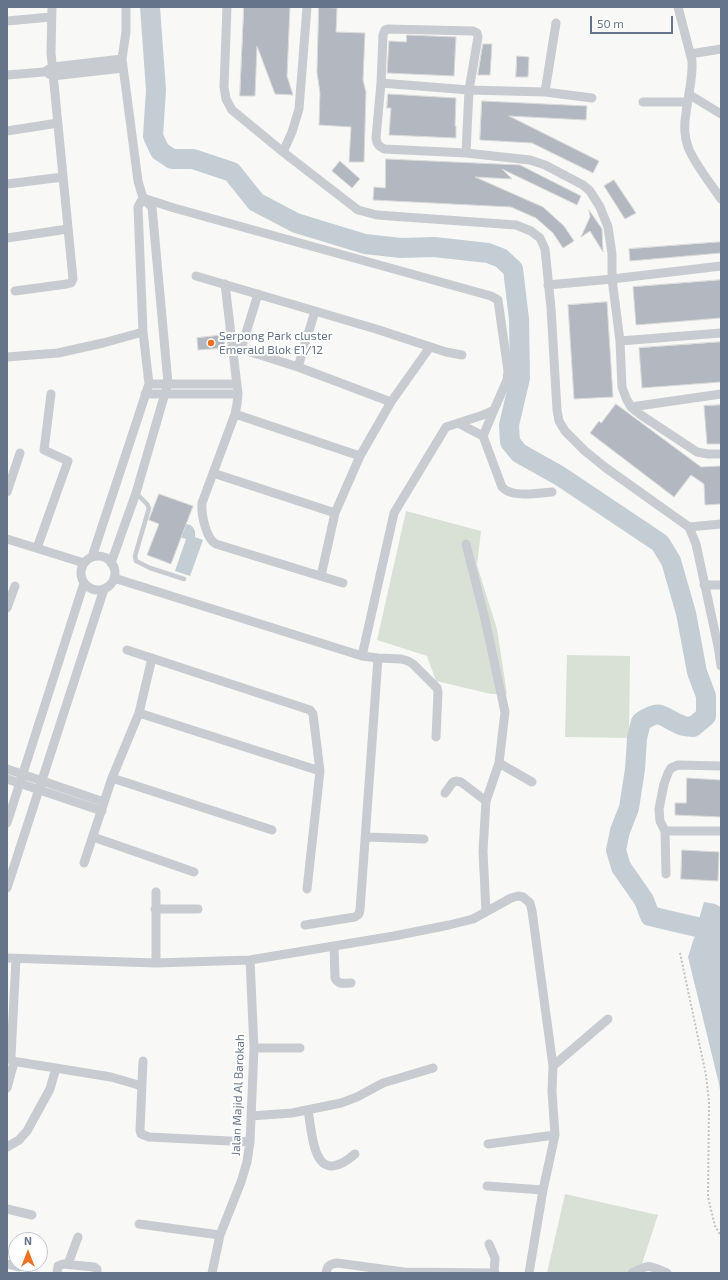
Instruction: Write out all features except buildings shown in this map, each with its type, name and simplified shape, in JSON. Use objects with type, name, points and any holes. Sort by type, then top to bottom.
[{"type":"street","points":[[15,291],[67,284],[73,279],[51,53],[52,7]]},
{"type":"street","points":[[111,563],[136,493],[168,383],[152,207],[143,198],[138,181],[122,64],[126,32],[126,7]]},
{"type":"street","points":[[228,7],[224,87],[226,99],[232,110],[358,210],[366,213],[523,226],[540,238],[545,249],[559,421],[565,431],[596,460],[689,527],[696,544],[704,585],[720,646],[721,666]]},
{"type":"street","points":[[283,152],[292,132],[299,109],[307,7]]},
{"type":"street","points":[[678,7],[690,54],[692,69],[684,126],[688,146],[721,199]]},
{"type":"street","points":[[7,21],[52,17]]},
{"type":"street","points":[[545,92],[556,24]]},
{"type":"street","points":[[466,153],[469,90],[478,38],[477,33],[473,31],[418,29],[385,30],[383,35],[381,83],[376,138],[377,144],[384,149],[466,153],[530,160],[538,162],[590,190],[600,207],[608,227],[612,254],[612,279],[620,341],[622,387],[631,407],[641,416],[697,452],[721,454]]},
{"type":"street","points":[[690,54],[721,49]]},
{"type":"street","points":[[7,75],[122,64]]},
{"type":"street","points":[[381,83],[469,90],[545,92],[592,98]]},
{"type":"street","points":[[643,102],[689,98],[721,114]]},
{"type":"street","points":[[7,132],[58,123]]},
{"type":"street","points":[[7,184],[63,177]]},
{"type":"street","points":[[7,822],[84,583],[81,573],[84,563],[92,557],[149,384],[143,332],[138,207],[143,198]]},
{"type":"street","points":[[143,198],[495,298],[499,303],[508,376],[483,436]]},
{"type":"street","points":[[7,238],[68,229]]},
{"type":"street","points":[[548,286],[721,266]]},
{"type":"street","points":[[196,276],[376,329],[430,347],[462,355]]},
{"type":"street","points":[[224,284],[238,394],[235,414],[213,473],[202,508],[202,515],[211,542],[343,584]]},
{"type":"street","points":[[241,349],[258,294]]},
{"type":"street","points":[[298,367],[315,311]]},
{"type":"street","points":[[7,357],[58,353],[143,332]]},
{"type":"street","points":[[620,341],[721,333]]},
{"type":"street","points":[[232,346],[298,367],[391,402]]},
{"type":"street","points":[[321,576],[335,513],[360,456],[391,402],[430,347]]},
{"type":"street","points":[[149,384],[236,384]]},
{"type":"street","points":[[36,548],[68,461],[44,450],[52,394]]},
{"type":"street","points":[[145,394],[238,394]]},
{"type":"street","points":[[631,407],[721,394]]},
{"type":"street","points":[[362,656],[394,513],[446,427],[494,410]]},
{"type":"street","points":[[235,414],[360,456]]},
{"type":"street","points":[[458,423],[483,436],[502,487],[505,491],[512,494],[552,492]]},
{"type":"street","points":[[7,492],[20,453]]},
{"type":"street","points":[[213,473],[335,513]]},
{"type":"street","points":[[689,527],[721,524]]},
{"type":"street","points":[[7,539],[84,563]]},
{"type":"street","points":[[466,544],[485,619],[505,712],[500,763],[486,801],[483,851],[486,912]]},
{"type":"street","points":[[7,888],[104,589],[112,582],[114,578],[114,567],[111,563],[103,557],[92,557]]},
{"type":"street","points":[[114,578],[362,656],[402,659],[408,661],[414,664],[437,688],[436,736]]},
{"type":"street","points":[[84,583],[93,589],[104,589]]},
{"type":"street","points":[[704,585],[721,585]]},
{"type":"street","points":[[8,604],[16,586]]},
{"type":"street","points":[[127,650],[310,710],[314,714],[320,771],[307,889]]},
{"type":"street","points":[[84,863],[112,778],[140,713],[152,658]]},
{"type":"street","points":[[305,925],[355,917],[359,914],[366,837],[378,658]]},
{"type":"street","points":[[140,713],[320,771]]},
{"type":"street","points":[[500,763],[532,782]]},
{"type":"street","points":[[666,874],[665,832],[660,821],[659,809],[664,784],[671,768],[678,766],[721,766]]},
{"type":"street","points":[[7,769],[22,779],[103,806]]},
{"type":"street","points":[[112,778],[272,830]]},
{"type":"street","points":[[7,779],[22,779]]},
{"type":"street","points":[[445,793],[453,782],[456,781],[461,782],[486,801]]},
{"type":"street","points":[[665,832],[721,832]]},
{"type":"street","points":[[93,837],[194,872]]},
{"type":"street","points":[[366,837],[424,839]]},
{"type":"street","points":[[156,892],[156,963]]},
{"type":"street","points":[[7,1088],[14,1062],[12,1061],[11,1056],[11,958],[156,963],[250,960],[394,936],[472,920],[511,898],[518,896],[523,897],[530,903],[532,911],[553,1066],[552,1091],[555,1135],[543,1190],[528,1273]]},
{"type":"street","points":[[155,909],[198,909]]},
{"type":"street","points":[[334,946],[335,978],[341,983],[351,983]]},
{"type":"street","name":"Jalan Majid Al Barokah","points":[[212,1273],[220,1235],[241,1182],[247,1162],[250,1142],[254,1048],[250,960]]},
{"type":"street","points":[[553,1066],[608,1019]]},
{"type":"street","points":[[254,1048],[300,1048]]},
{"type":"street","points":[[143,1061],[140,1130],[143,1136],[250,1142]]},
{"type":"street","points":[[14,1062],[111,1077],[142,1086]]},
{"type":"street","points":[[7,1147],[19,1140],[27,1131],[50,1089],[56,1068]]},
{"type":"street","points":[[251,1116],[308,1110],[341,1103],[357,1097],[383,1083],[433,1068]]},
{"type":"street","points":[[308,1110],[314,1145],[320,1160],[325,1165],[332,1167],[339,1165],[355,1154]]},
{"type":"street","points":[[488,1144],[555,1135]]},
{"type":"street","points":[[487,1186],[543,1190]]},
{"type":"street","points":[[7,1209],[32,1215]]},
{"type":"street","points":[[140,1224],[220,1235]]},
{"type":"street","points":[[68,1264],[78,1237]]},
{"type":"street","points":[[326,1273],[327,1268],[331,1264],[337,1263],[404,1272],[495,1273],[495,1258],[489,1244]]},
{"type":"street","points":[[57,1273],[60,1264],[94,1267],[97,1269],[97,1273]]},
{"type":"street","points":[[632,1273],[650,1266],[654,1266],[667,1273]]},
{"type":"lane","points":[[136,493],[149,508],[135,556],[136,561],[150,568],[184,579]]},
{"type":"path","points":[[680,953],[707,1081],[709,1102],[708,1197],[715,1226],[721,1236]]},
{"type":"shaded area","points":[[406,511],[481,531],[477,565],[497,629],[507,694],[491,694],[436,681],[427,656],[377,640]]},
{"type":"shaded area","points":[[186,524],[194,528],[195,537],[203,540],[190,576],[175,571],[186,539],[182,538],[181,534]]},
{"type":"shaded area","points":[[567,655],[630,656],[629,738],[565,737]]},
{"type":"shaded area","points":[[704,902],[721,907],[721,1097],[688,957],[694,938],[698,935],[701,929],[702,922],[699,919]]},
{"type":"shaded area","points":[[565,1194],[658,1215],[639,1273],[547,1273]]},
{"type":"waterway","points":[[150,7],[156,90],[153,136],[160,151],[172,159],[193,159],[232,172],[256,202],[296,223],[365,244],[401,248],[434,247],[488,253],[501,258],[513,269],[519,319],[520,378],[509,425],[510,442],[519,453],[560,476],[660,543],[671,561],[686,613],[697,672],[706,696],[706,716],[693,727],[682,726],[662,715],[653,715],[641,722],[637,738],[635,769],[629,808],[620,831],[616,850],[621,867],[644,900],[650,916],[701,928],[715,944],[721,975]]},
{"type":"place","name":"Serpong Park cluster Emerald Blok E1/12","points":[[211,343]]}]
